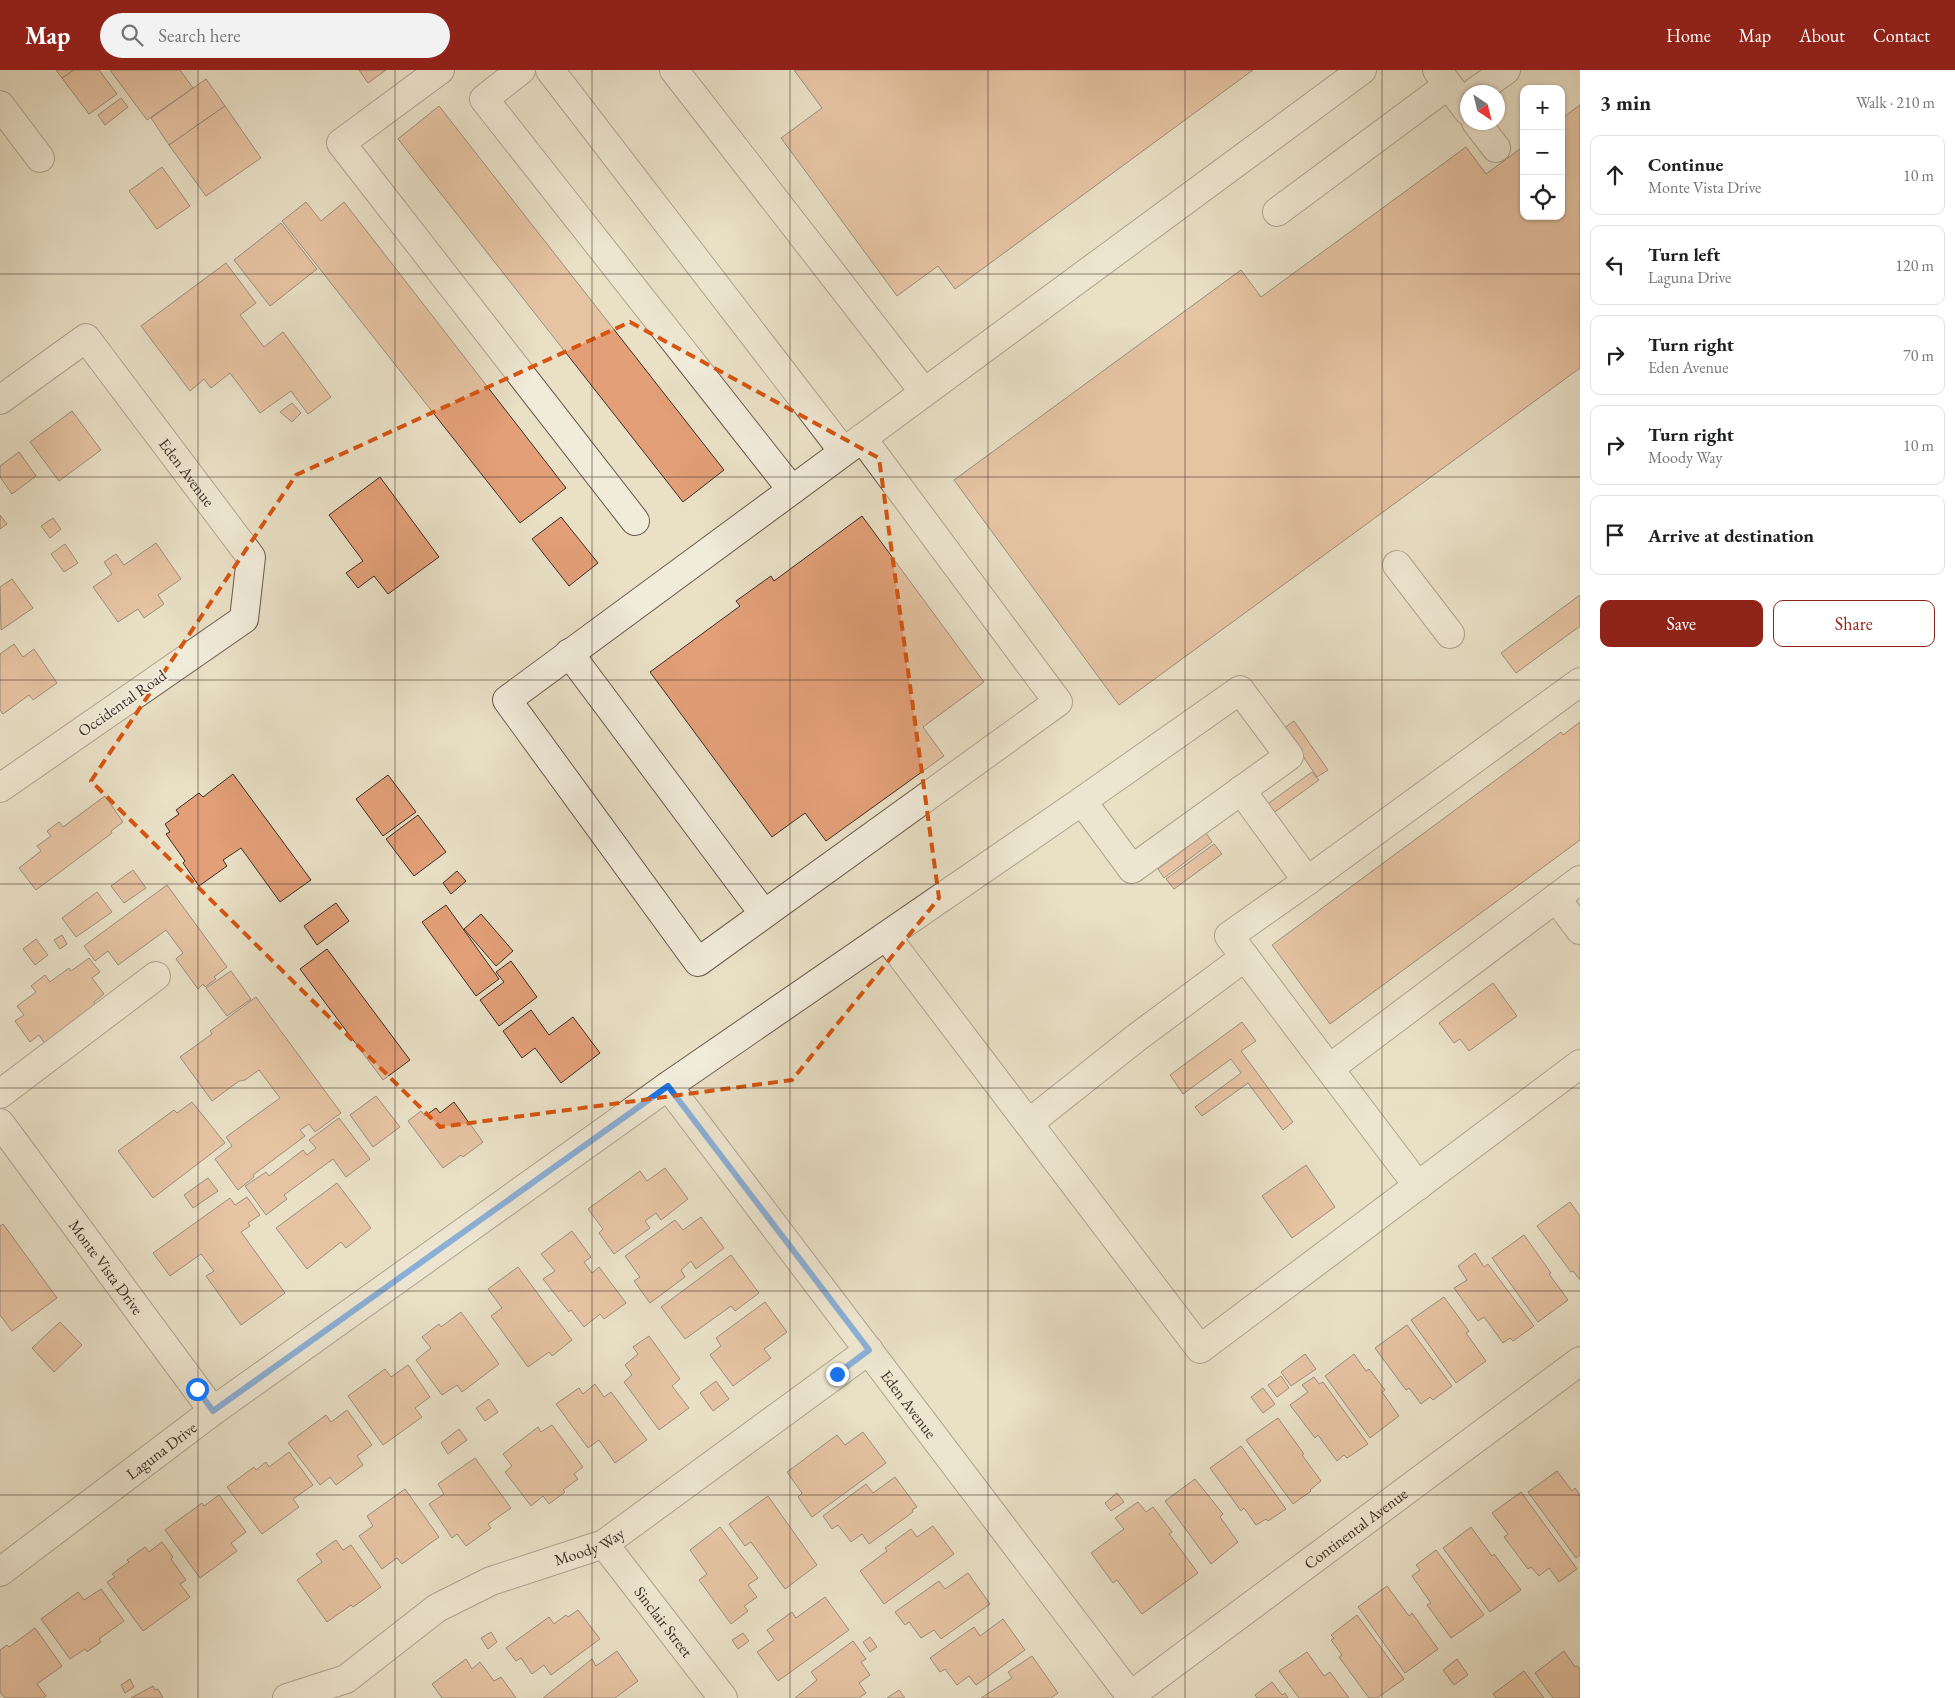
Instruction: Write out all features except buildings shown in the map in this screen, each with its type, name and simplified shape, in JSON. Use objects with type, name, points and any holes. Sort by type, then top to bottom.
[{"type":"street","points":[[440,70],[341,144],[635,521]]},
{"type":"street","points":[[520,70],[484,99],[792,490]]},
{"type":"street","points":[[550,70],[852,445],[1058,702],[698,962],[507,700],[569,653],[792,490],[852,445],[1362,70]]},
{"type":"street","points":[[674,70],[924,392]]},
{"type":"street","points":[[1482,85],[1506,70]]},
{"type":"street","points":[[1277,212],[1460,98]]},
{"type":"street","points":[[0,106],[40,158]]},
{"type":"street","points":[[1484,130],[1496,148]]},
{"type":"street","name":"Eden Avenue","points":[[0,400],[86,338],[251,557],[244,619]]},
{"type":"street","points":[[1397,565],[1450,634]]},
{"type":"street","name":"Occidental Road","points":[[0,788],[244,619]]},
{"type":"street","points":[[569,653],[764,914]]},
{"type":"street","points":[[1418,1186],[1246,957],[1228,936],[1307,881],[1580,682]]},
{"type":"street","name":"Laguna Drive","points":[[0,1572],[213,1411],[668,1086],[1240,690],[1288,756],[1241,790]]},
{"type":"street","points":[[1082,801],[1132,869],[1241,790],[1307,881]]},
{"type":"street","points":[[1330,1068],[1580,880]]},
{"type":"street","points":[[1556,898],[1580,930]]},
{"type":"street","points":[[886,936],[1200,1349],[1580,1064]]},
{"type":"street","points":[[1028,1123],[1136,1038],[1246,957]]},
{"type":"street","points":[[0,1094],[156,976]]},
{"type":"street","name":"Eden Avenue","points":[[668,1086],[1131,1697]]},
{"type":"street","name":"Monte Vista Drive","points":[[0,1123],[213,1411]]},
{"type":"street","name":"Moody Way","points":[[287,1698],[346,1679],[437,1608],[491,1581],[604,1544],[869,1350]]},
{"type":"street","name":"Continental Avenue","points":[[1131,1697],[1580,1361]]},
{"type":"street","name":"Sinclair Street","points":[[604,1544],[723,1698]]},
{"type":"highlighted area","points":[[630,322],[879,458],[939,898],[792,1080],[440,1127],[91,781],[296,475]]},
{"type":"route","points":[[197,1389],[213,1411],[668,1086],[869,1350],[837,1374]]}]
